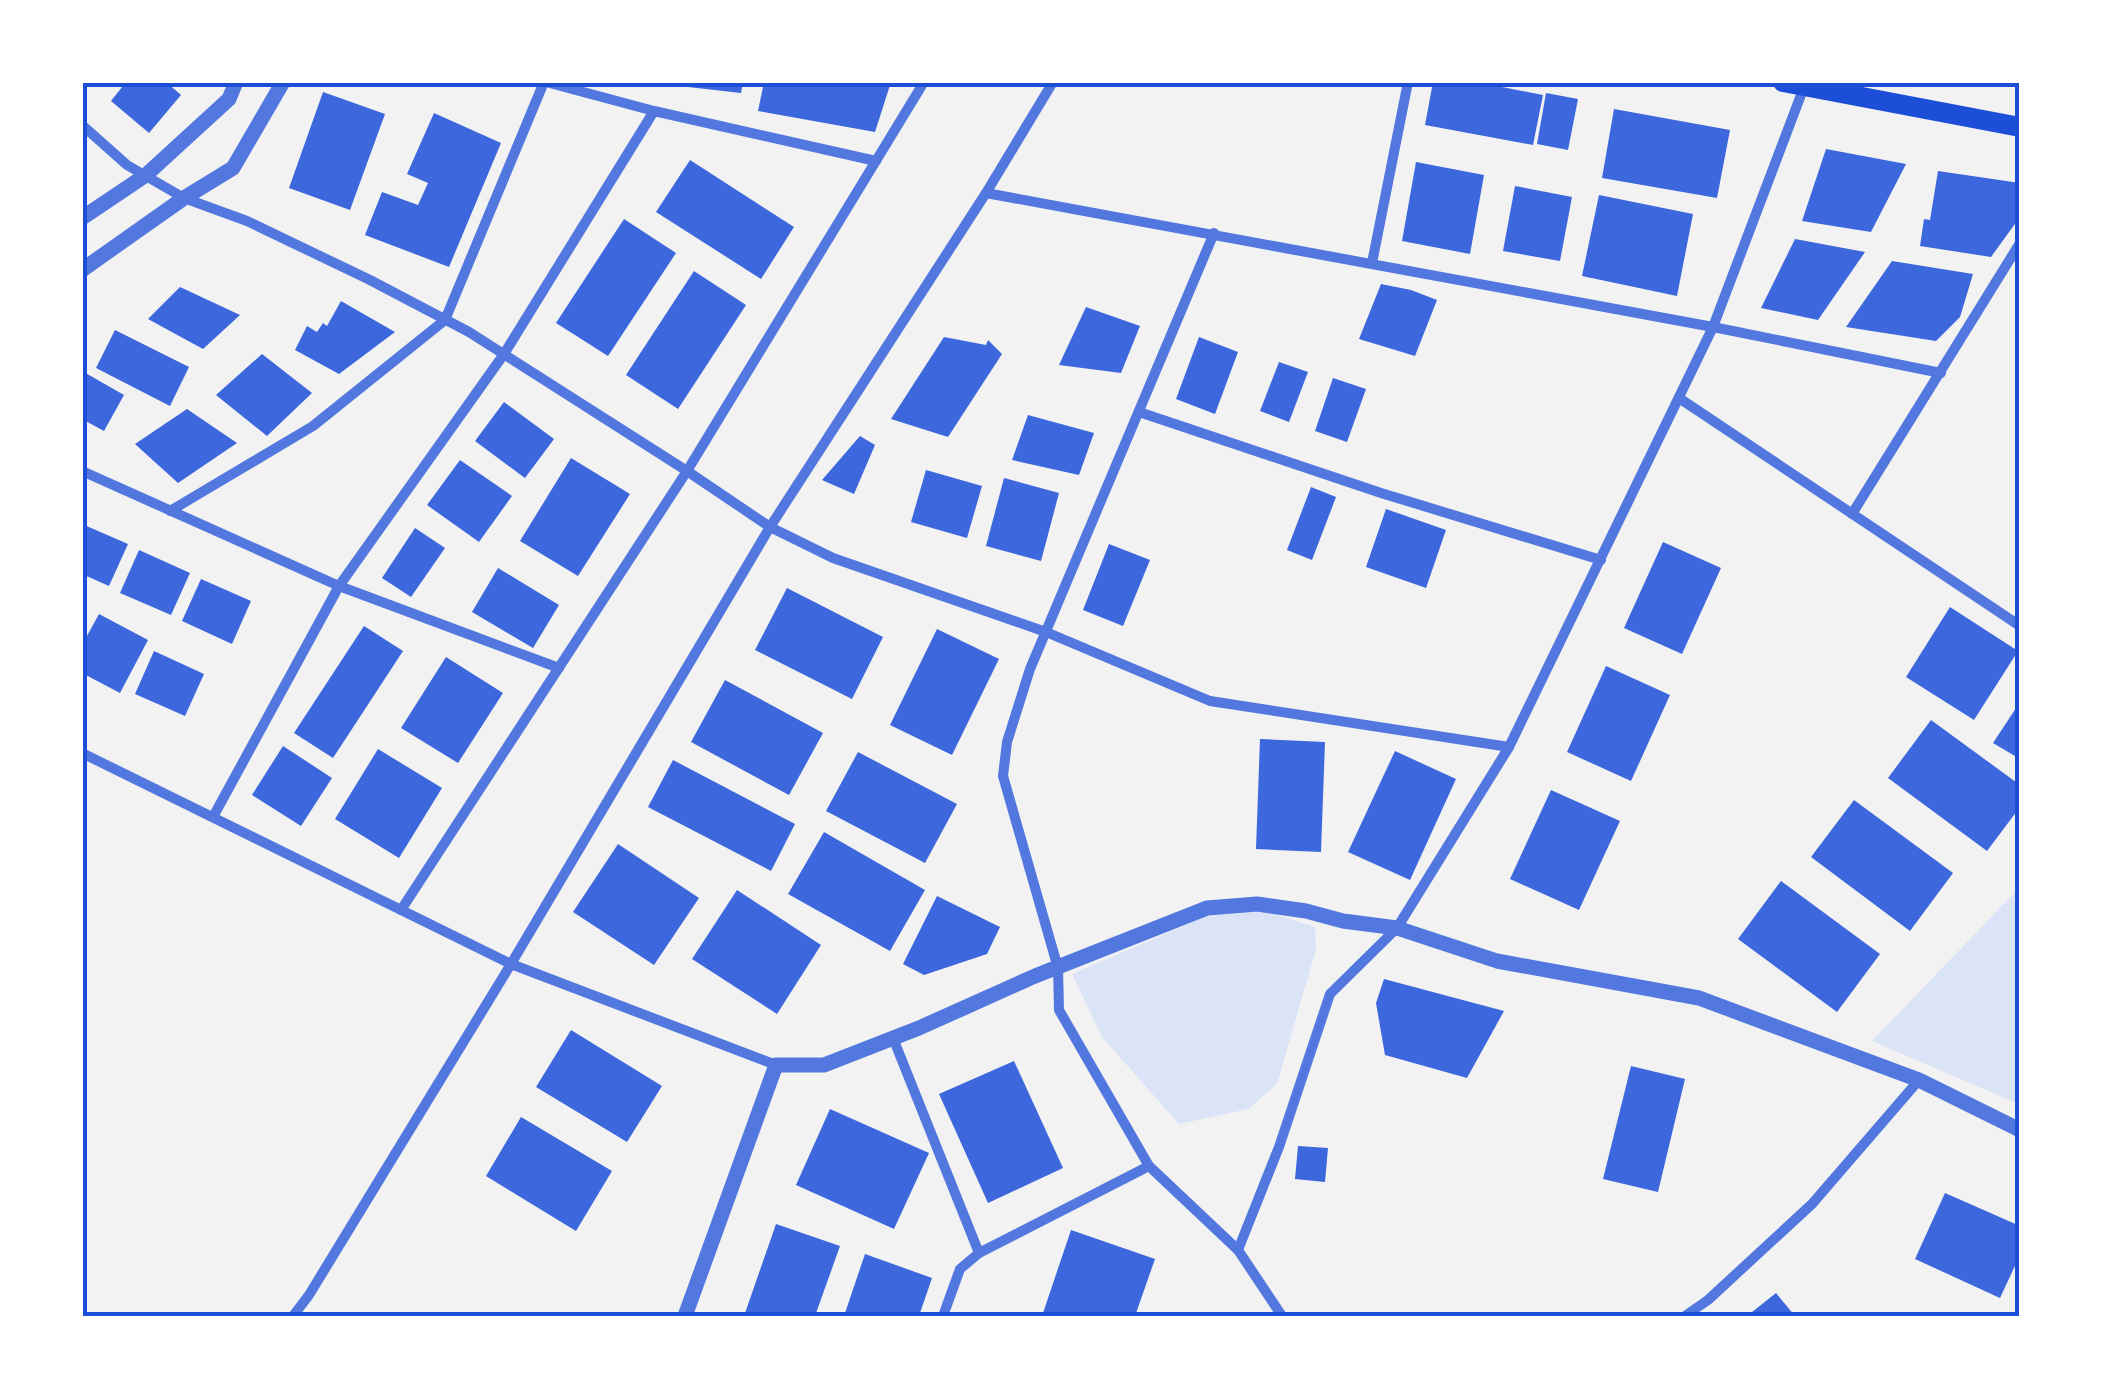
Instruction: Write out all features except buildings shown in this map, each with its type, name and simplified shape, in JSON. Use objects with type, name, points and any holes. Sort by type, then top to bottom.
[{"type":"main road","points":[[1794,84],[2020,127]]},
{"type":"street","points":[[82,218],[146,174],[229,99],[236,82]]},
{"type":"street","points":[[82,270],[233,168],[283,82]]},
{"type":"street","points":[[170,511],[313,426],[445,320],[545,82],[654,112],[876,162]]},
{"type":"street","points":[[400,910],[688,471],[924,82]]},
{"type":"street","points":[[293,1316],[309,1296],[511,964],[770,528],[1053,82]]},
{"type":"street","points":[[1372,262],[1408,82]]},
{"type":"street","points":[[1238,1250],[1280,1147],[1330,994],[1397,928],[1509,747],[1713,327],[1794,84]]},
{"type":"street","points":[[214,817],[340,586],[504,354],[654,112]]},
{"type":"street","points":[[82,124],[127,165],[184,198],[247,222],[445,320],[688,471],[770,528],[833,558],[1046,632],[1210,701],[1509,747]]},
{"type":"street","points":[[986,193],[1372,262],[1941,373]]},
{"type":"street","points":[[1214,233],[1030,669],[1007,742],[1004,776],[1058,968],[1059,1010],[1149,1166],[1238,1250],[1282,1316]]},
{"type":"street","points":[[1852,514],[2020,243]]},
{"type":"street","points":[[1679,398],[2020,626]]},
{"type":"street","points":[[1139,412],[1380,493],[1601,560]]},
{"type":"street","points":[[82,471],[340,586],[560,668]]},
{"type":"street","points":[[82,753],[511,964],[776,1065],[824,1065],[1206,908],[1257,904],[1397,928],[1497,961],[1700,998],[1918,1080],[2020,1130]]},
{"type":"street","points":[[893,1038],[979,1253]]},
{"type":"street","points":[[685,1316],[776,1065]]},
{"type":"street","points":[[1685,1316],[1708,1300],[1812,1204],[1918,1080]]},
{"type":"street","points":[[943,1316],[960,1269],[979,1253],[1149,1166]]},
{"type":"shaded area","points":[[2019,888],[2019,1104],[1872,1041]]},
{"type":"shaded area","points":[[1260,910],[1315,927],[1316,949],[1277,1084],[1248,1109],[1179,1124],[1102,1037],[1072,974],[1209,915]]}]
